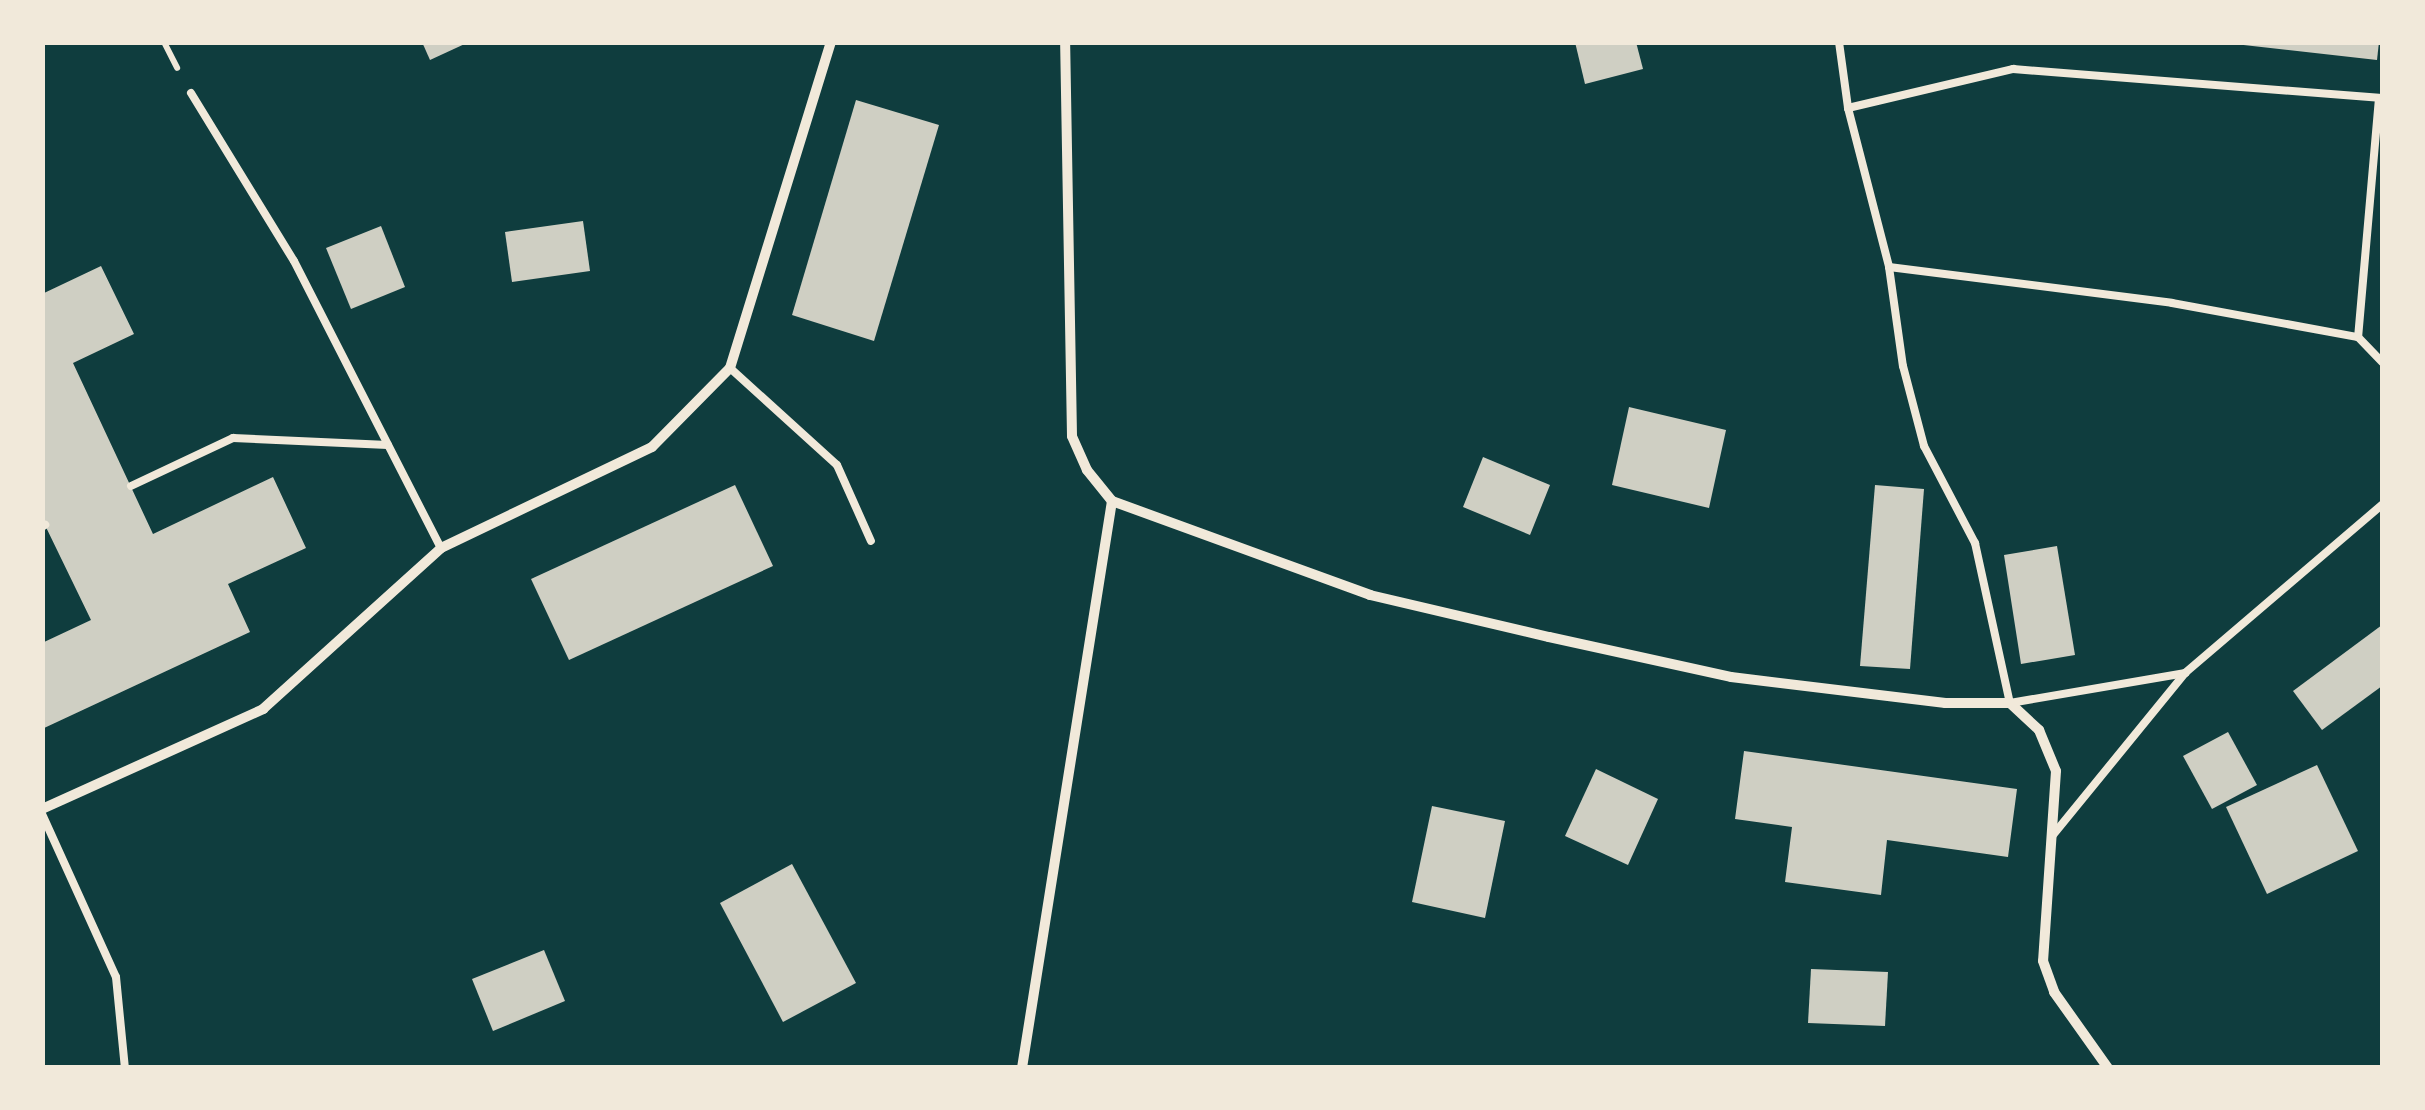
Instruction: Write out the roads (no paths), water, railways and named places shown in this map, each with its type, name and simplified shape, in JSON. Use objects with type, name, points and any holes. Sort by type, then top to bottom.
[{"type":"street","points":[[42,812],[263,709],[441,548],[652,447],[730,368],[831,42]]},
{"type":"street","points":[[1065,42],[1072,436],[1087,470],[1112,500],[1370,595],[1549,638],[1731,677],[1945,703],[2010,703],[2039,730],[2056,771],[2043,961],[2054,992],[2108,1068]]},
{"type":"street","points":[[1022,1068],[1112,500]]},
{"type":"lane","points":[[1839,42],[1848,108],[1889,267],[1903,366],[1924,446],[1975,543],[2010,703],[2185,673]]},
{"type":"lane","points":[[1848,108],[2013,69],[2379,98],[2358,337]]},
{"type":"lane","points":[[191,94],[294,261],[441,548]]},
{"type":"lane","points":[[1889,267],[2172,303],[2358,337],[2382,362]]},
{"type":"lane","points":[[730,368],[837,465],[871,541]]},
{"type":"lane","points":[[131,486],[233,438],[388,445]]},
{"type":"lane","points":[[2053,835],[2185,673],[2382,505]]},
{"type":"lane","points":[[42,812],[116,977],[125,1068]]}]
